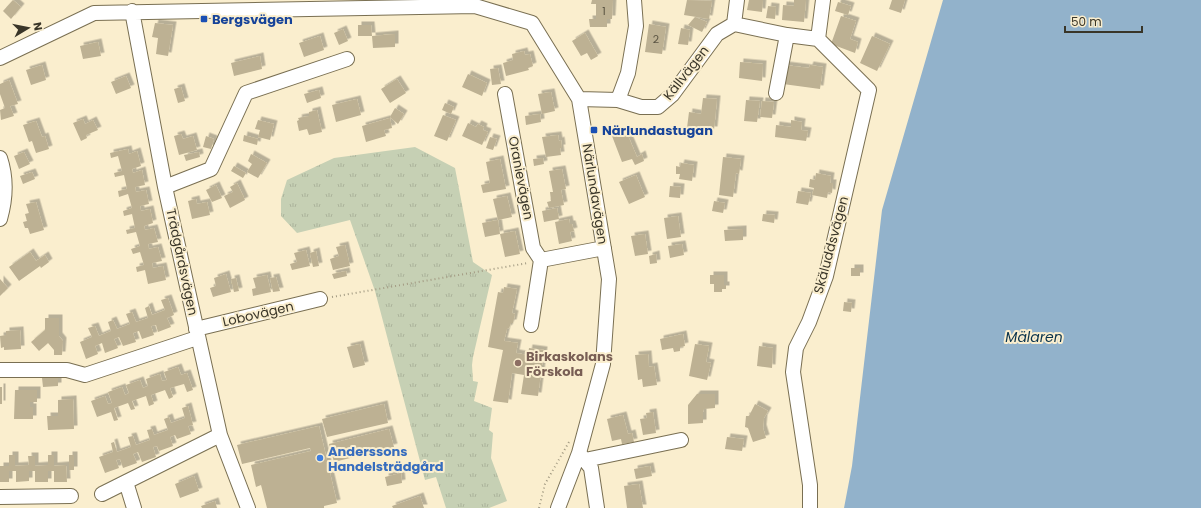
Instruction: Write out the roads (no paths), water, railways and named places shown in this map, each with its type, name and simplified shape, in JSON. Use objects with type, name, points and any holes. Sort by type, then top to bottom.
[{"type":"street","points":[[618,100],[628,73],[636,26],[634,0]]},
{"type":"street","points":[[737,0],[734,24],[787,35],[818,39],[823,0]]},
{"type":"street","name":"Närlundavägen","points":[[0,58],[94,13],[144,8],[474,3],[532,23],[579,98],[609,279],[603,364],[582,457],[558,508]]},
{"type":"street","name":"Trädgårdsvägen","points":[[144,8],[166,187],[220,435],[248,508]]},
{"type":"street","name":"Källvägen","points":[[579,98],[618,100],[641,107],[658,107],[672,95],[717,34],[734,24]]},
{"type":"street","points":[[776,93],[787,35]]},
{"type":"street","name":"Skäluddsvägen","points":[[810,508],[810,485],[793,372],[796,348],[809,322],[826,276],[869,90],[818,39]]},
{"type":"street","points":[[166,187],[211,169],[246,94],[347,59]]},
{"type":"street","name":"Oranievägen","points":[[505,94],[534,248],[542,260]]},
{"type":"street","points":[[0,158],[5,178],[5,190],[0,219]]},
{"type":"street","points":[[531,325],[542,260],[604,248]]},
{"type":"street","name":"Lobovägen","points":[[0,370],[67,370],[85,375],[197,333],[320,299]]},
{"type":"street","points":[[102,494],[220,435]]},
{"type":"street","points":[[597,508],[591,468],[582,457],[681,440]]},
{"type":"street","points":[[126,482],[134,508]]},
{"type":"street","points":[[0,497],[71,496]]},
{"type":"water","name":"Mälaren","points":[[943,0],[1201,0],[1201,508],[844,508],[852,466],[882,210]]},
{"type":"place","name":"Bergsvägen","points":[[204,19]]},
{"type":"place","name":"Närlundastugan","points":[[594,130]]},
{"type":"place","name":"Birkaskolans Förskola","points":[[518,363]]},
{"type":"place","name":"Anderssons Handelsträdgård","points":[[320,458]]}]
